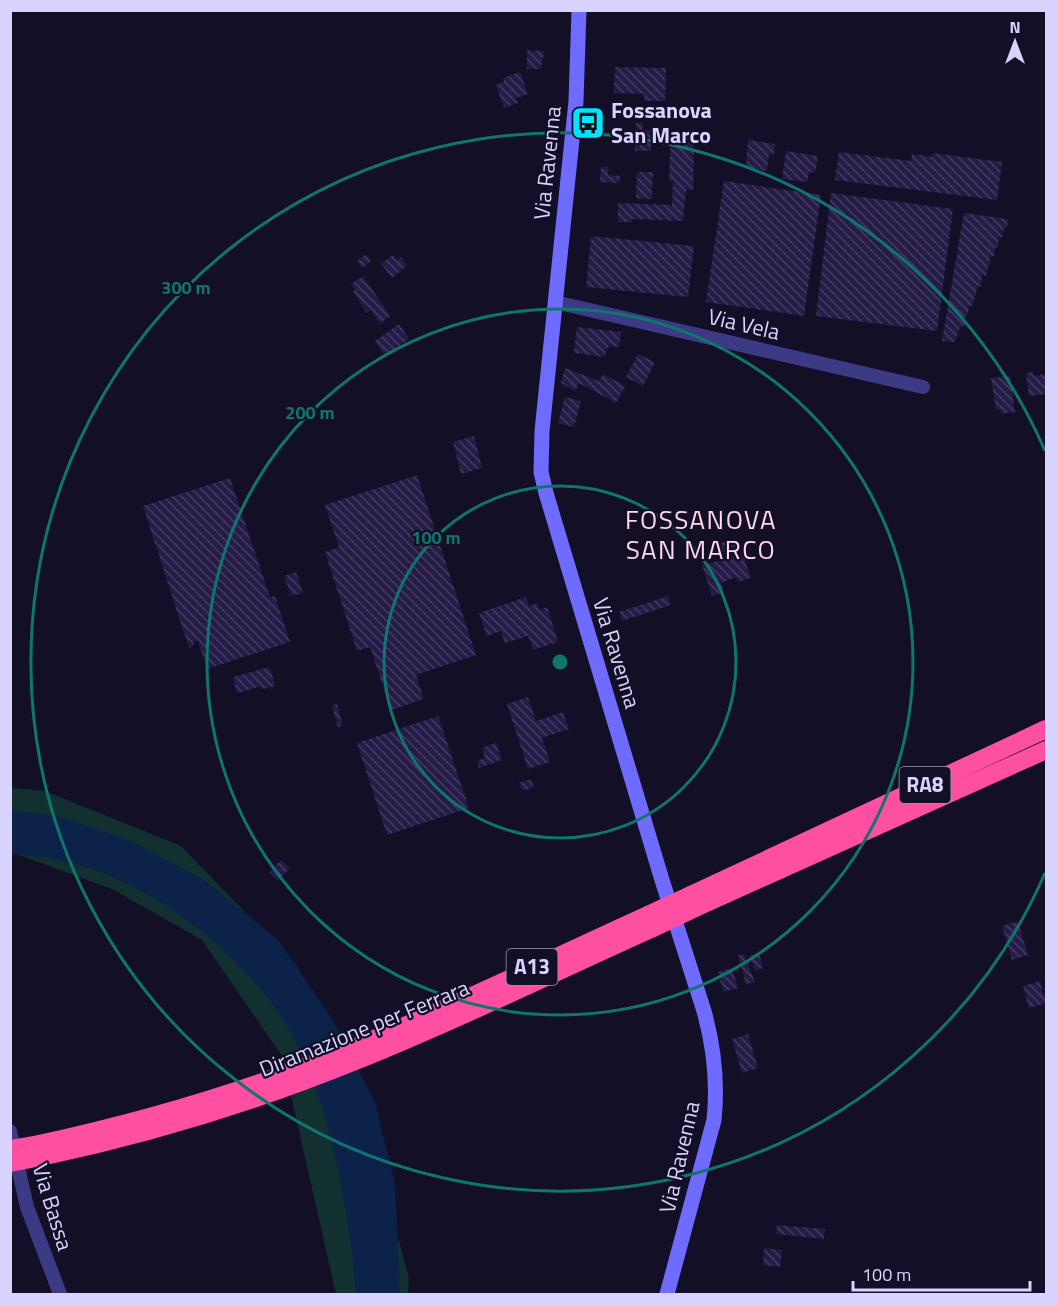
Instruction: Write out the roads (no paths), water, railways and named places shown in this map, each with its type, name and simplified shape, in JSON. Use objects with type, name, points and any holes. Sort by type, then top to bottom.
[{"type":"highway","name":"RA8","points":[[720,889],[1047,729]]},
{"type":"highway","name":"RA8","points":[[720,889],[1047,750]]},
{"type":"highway","name":"Diramazione per Ferrara","points":[[10,1163],[40,1151],[166,1113],[280,1083],[420,1026],[720,889]]},
{"type":"highway","name":"Diramazione per Ferrara","points":[[10,1149],[40,1151]]},
{"type":"main road","name":"Via Ravenna","points":[[579,10],[576,101],[541,452],[546,493],[662,880],[704,1011],[716,1070],[714,1119],[667,1294]]},
{"type":"street","name":"Via Vela","points":[[555,302],[923,387]]},
{"type":"street","name":"Via Bassa","points":[[10,1131],[27,1207],[60,1294]]},
{"type":"water","points":[[11,810],[57,816],[131,841],[203,879],[278,940],[334,1022],[375,1102],[395,1184],[400,1294],[356,1294],[344,1200],[320,1102],[297,1044],[262,991],[216,944],[191,923],[136,888],[108,875],[72,863],[11,853]]},
{"type":"place","name":"Fossanova San Marco","points":[[588,123]]},
{"type":"district","name":"FOSSANOVA SAN MARCO","points":[[701,535]]}]
